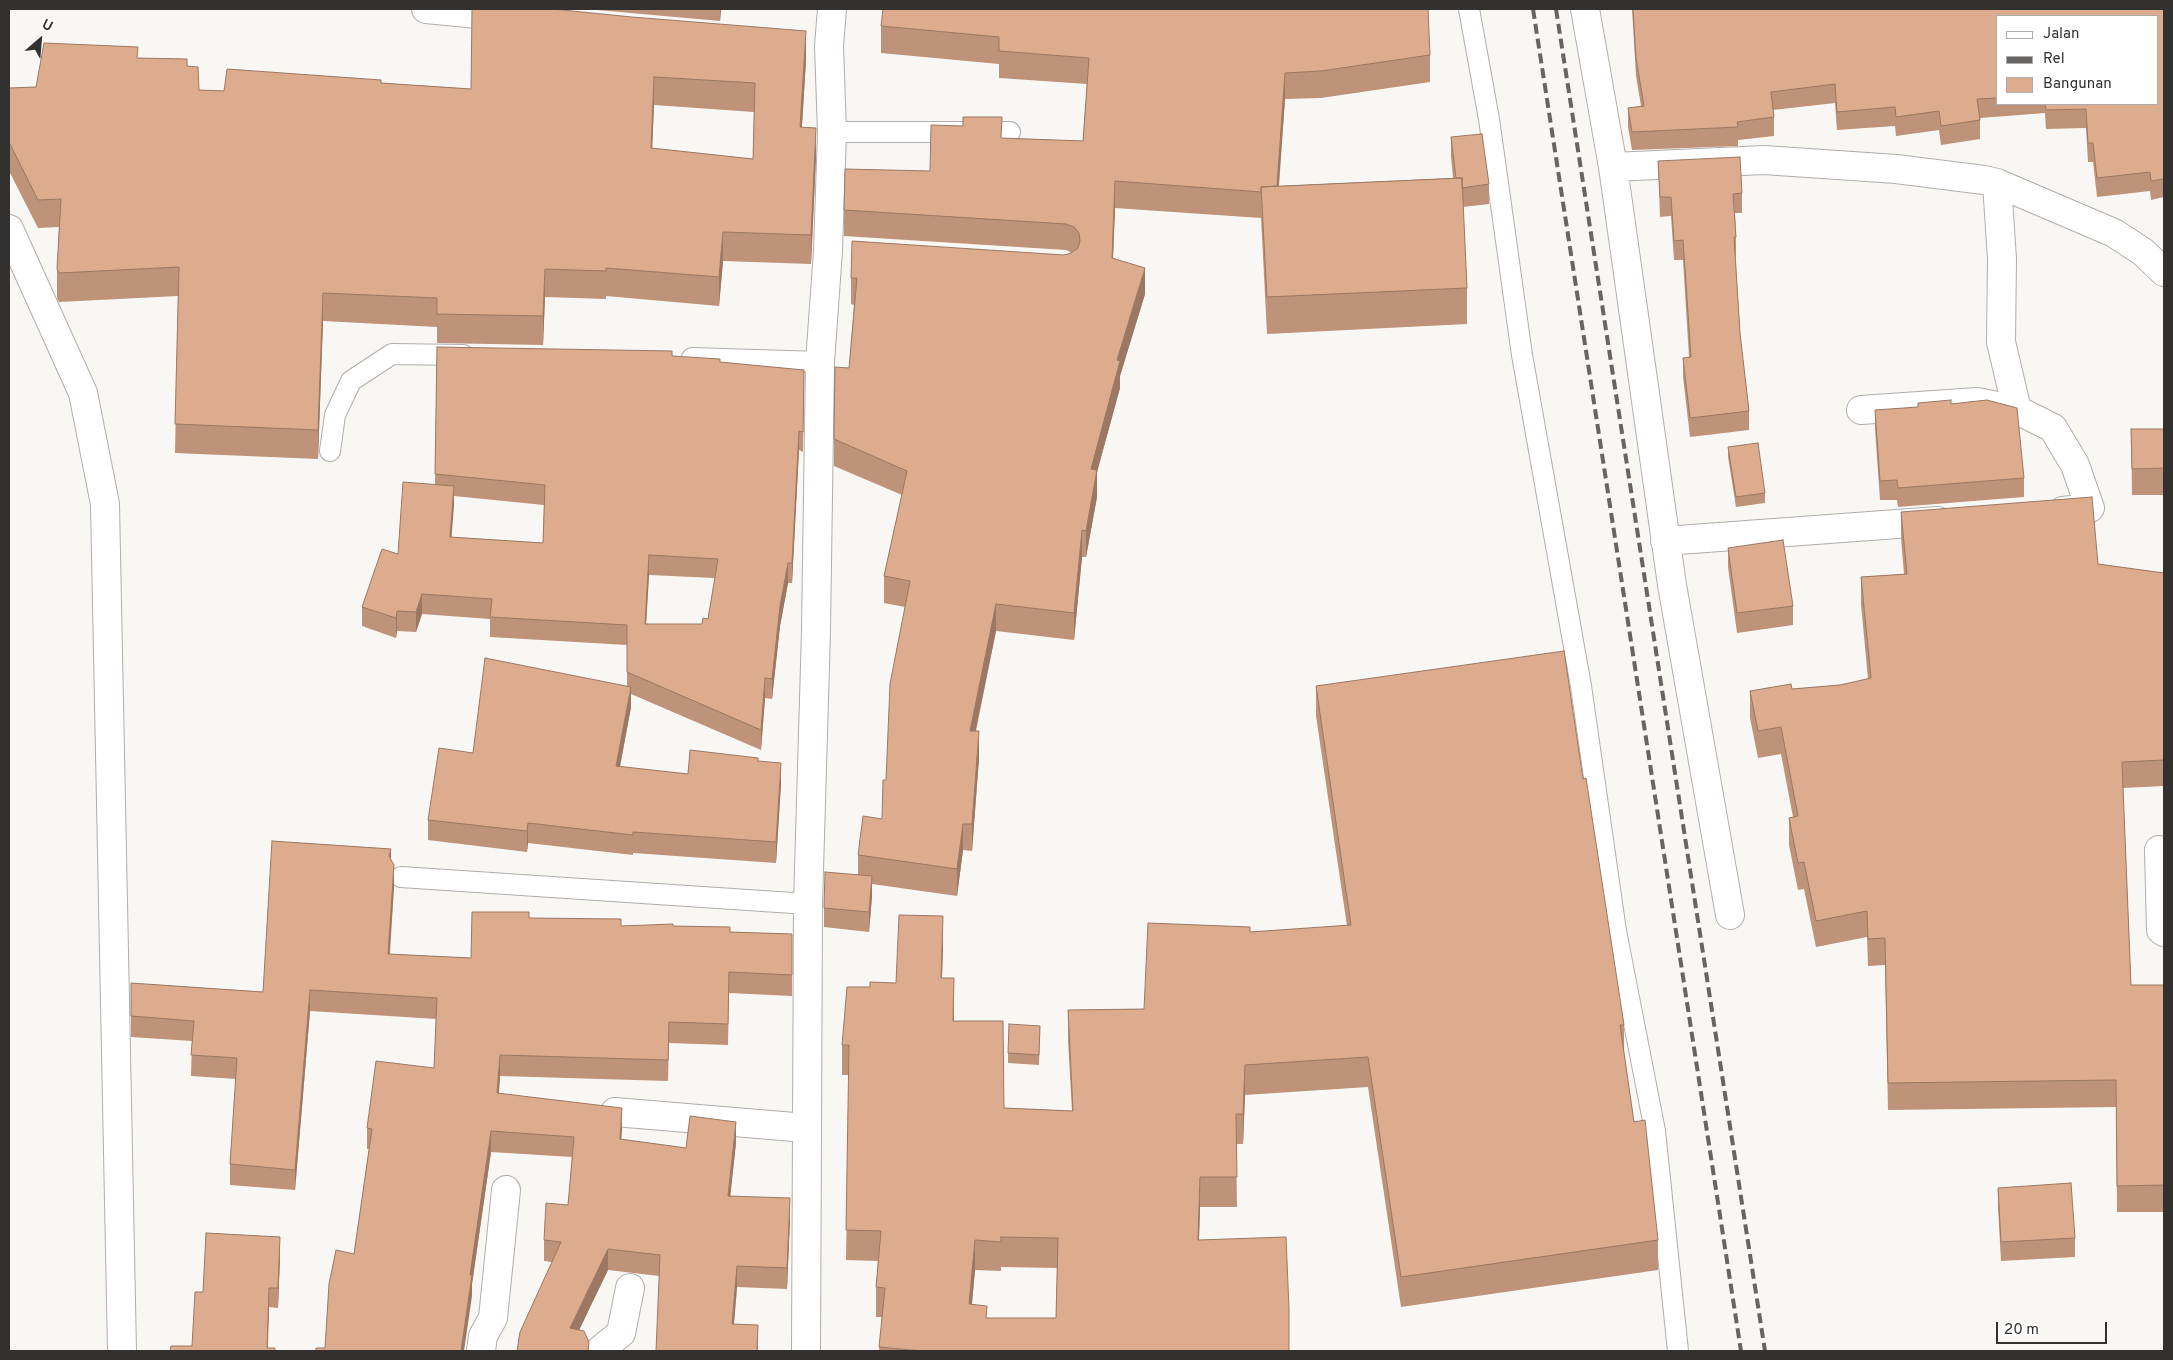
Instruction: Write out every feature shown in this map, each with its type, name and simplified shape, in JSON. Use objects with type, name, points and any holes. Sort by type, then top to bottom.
[{"type":"street","points":[[426,9],[535,20]]},
{"type":"street","points":[[806,1351],[808,904],[816,631],[820,362],[828,251],[832,132],[829,46],[832,9]]},
{"type":"street","points":[[1586,9],[1613,167],[1665,541],[1730,915]]},
{"type":"street","points":[[800,44],[829,46]]},
{"type":"street","points":[[1613,167],[1764,160],[1896,169],[1997,183],[2114,233],[2143,252],[2164,272]]},
{"type":"street","points":[[1997,183],[2002,259],[2001,342],[2017,410]]},
{"type":"street","points":[[9,229],[83,394],[104,504],[122,1351]]},
{"type":"street","points":[[828,251],[858,253]]},
{"type":"street","points":[[1862,410],[1977,402],[2017,410],[2053,428],[2074,465],[2090,508],[2041,513]]},
{"type":"street","points":[[1665,541],[1964,519]]},
{"type":"street","points":[[2159,850],[2161,930],[2164,932]]},
{"type":"street","points":[[615,1112],[806,1128]]},
{"type":"street","points":[[481,1351],[483,1336],[493,1318],[506,1190]]},
{"type":"street","points":[[599,1351],[621,1333],[630,1288]]},
{"type":"lane","points":[[1469,9],[1489,119],[1522,354],[1581,686],[1616,930],[1655,1131],[1678,1351]]},
{"type":"lane","points":[[832,132],[1010,132]]},
{"type":"lane","points":[[330,451],[335,415],[351,381],[392,354],[480,355]]},
{"type":"lane","points":[[678,358],[820,362]]},
{"type":"lane","points":[[401,877],[808,904]]},
{"type":"building","points":[[472,9],[552,9],[806,31],[800,127],[816,128],[811,235],[723,232],[719,277],[606,268],[606,271],[545,269],[543,316],[437,314],[437,298],[323,293],[318,430],[175,424],[179,267],[59,273],[57,269],[61,199],[38,200],[9,142],[9,88],[36,87],[44,43],[138,47],[137,58],[187,59],[187,66],[198,67],[199,90],[224,91],[227,69],[381,80],[381,83],[471,89]],"holes":[[[654,77],[755,83],[753,159],[651,148]]]},
{"type":"building","points":[[883,9],[1428,9],[1430,55],[1321,71],[1285,73],[1277,186],[1261,187],[1261,192],[1115,181],[1112,258],[1145,268],[1117,360],[1120,361],[1091,469],[1097,470],[1086,531],[1082,530],[1074,613],[996,604],[970,731],[979,731],[972,824],[963,824],[957,869],[858,855],[863,816],[882,819],[883,780],[886,780],[890,684],[910,581],[884,576],[907,471],[834,439],[835,367],[849,368],[857,278],[851,278],[852,241],[1064,255],[1078,248],[1080,241],[1079,233],[1074,227],[1066,224],[844,210],[845,169],[930,171],[931,125],[963,126],[963,117],[1002,117],[1001,138],[1083,141],[1089,58],[999,51],[999,37],[881,26]]},
{"type":"building","points":[[1633,9],[2164,9],[2164,179],[2151,181],[2150,172],[2097,178],[2093,143],[2088,143],[2086,109],[2046,110],[2045,105],[2158,105],[2158,15],[1996,15],[1996,98],[1977,99],[1980,120],[1941,126],[1939,111],[1896,117],[1895,107],[1837,112],[1835,84],[1771,92],[1774,117],[1737,122],[1738,127],[1632,132],[1628,108],[1644,106],[1636,58]]},
{"type":"building","points":[[1482,134],[1489,184],[1462,188],[1462,178],[1456,178],[1451,137]]},
{"type":"building","points":[[1740,157],[1742,193],[1733,194],[1736,237],[1734,237],[1740,333],[1749,411],[1690,418],[1683,358],[1691,357],[1683,240],[1674,241],[1671,197],[1660,197],[1658,161]]},
{"type":"building","points":[[1462,178],[1467,288],[1267,297],[1261,187]]},
{"type":"building","points":[[437,347],[672,351],[672,356],[720,359],[720,362],[804,370],[803,432],[799,431],[792,563],[788,563],[780,606],[772,679],[765,678],[761,730],[627,672],[627,625],[490,617],[492,599],[422,594],[416,612],[397,611],[396,618],[362,607],[382,549],[398,554],[403,482],[454,486],[450,537],[543,543],[545,485],[435,474]],"holes":[[[649,555],[718,559],[708,619],[703,618],[702,624],[645,624]]]},
{"type":"building","points":[[1951,400],[1951,404],[1987,400],[2017,408],[2024,478],[1898,488],[1897,480],[1880,481],[1875,410],[1918,407],[1918,403]]},
{"type":"building","points":[[2131,429],[2164,429],[2164,468],[2132,469]]},
{"type":"building","points":[[1758,443],[1765,493],[1736,497],[1728,447]]},
{"type":"building","points":[[2092,497],[2098,564],[2164,573],[2164,760],[2122,762],[2131,985],[2164,985],[2164,1185],[2117,1186],[2116,1080],[1888,1083],[1885,938],[1868,939],[1867,911],[1816,921],[1804,862],[1798,863],[1789,818],[1798,816],[1781,727],[1758,731],[1750,691],[1791,684],[1792,689],[1840,685],[1871,678],[1861,577],[1907,574],[1901,512]]},
{"type":"building","points":[[1783,540],[1793,606],[1737,613],[1728,548]]},
{"type":"building","points":[[1564,651],[1583,779],[1586,778],[1624,1025],[1620,1025],[1634,1122],[1645,1120],[1658,1240],[1401,1277],[1368,1057],[1245,1065],[1243,1114],[1236,1114],[1237,1177],[1200,1177],[1198,1240],[1286,1237],[1289,1351],[922,1351],[879,1347],[885,1288],[876,1287],[881,1231],[846,1230],[849,1045],[842,1045],[847,987],[870,987],[870,982],[896,983],[899,915],[943,916],[941,978],[954,978],[953,1021],[1003,1021],[1004,1108],[1073,1111],[1068,1010],[1144,1009],[1148,923],[1250,927],[1250,932],[1351,925],[1316,686]],"holes":[[[1001,1237],[1058,1238],[1056,1318],[986,1318],[987,1306],[969,1304],[975,1240],[1001,1242]]]},
{"type":"building","points":[[485,658],[631,687],[616,766],[688,774],[690,750],[758,758],[758,761],[781,763],[776,842],[633,832],[633,835],[528,823],[527,831],[428,820],[439,748],[473,753]]},
{"type":"building","points":[[272,841],[391,849],[389,856],[394,865],[388,954],[471,958],[472,912],[529,912],[529,918],[621,919],[621,926],[673,924],[673,926],[730,927],[730,932],[792,934],[792,975],[729,972],[728,1024],[669,1022],[668,1060],[500,1055],[497,1093],[622,1108],[620,1139],[686,1148],[690,1116],[736,1122],[728,1196],[790,1198],[787,1268],[737,1266],[732,1324],[758,1325],[757,1351],[656,1351],[660,1255],[608,1249],[570,1328],[584,1331],[589,1342],[588,1351],[517,1351],[520,1332],[561,1242],[544,1240],[546,1203],[568,1205],[574,1137],[491,1131],[461,1351],[316,1351],[316,1348],[325,1348],[329,1284],[336,1250],[354,1254],[372,1129],[367,1128],[376,1061],[434,1068],[437,998],[310,990],[295,1170],[230,1164],[237,1058],[191,1055],[194,1021],[131,1016],[131,983],[263,992]]},
{"type":"building","points":[[825,872],[872,876],[869,912],[824,908]]},
{"type":"building","points":[[1009,1024],[1040,1026],[1039,1055],[1008,1053]]},
{"type":"building","points":[[2071,1183],[2075,1238],[2001,1242],[1998,1188]]},
{"type":"building","points":[[206,1233],[280,1237],[278,1288],[269,1288],[267,1348],[275,1348],[275,1351],[170,1351],[171,1346],[192,1346],[195,1292],[203,1292]]},
{"type":"railway","points":[[1533,9],[1741,1351]]},
{"type":"railway","points":[[1556,9],[1765,1351]]}]
